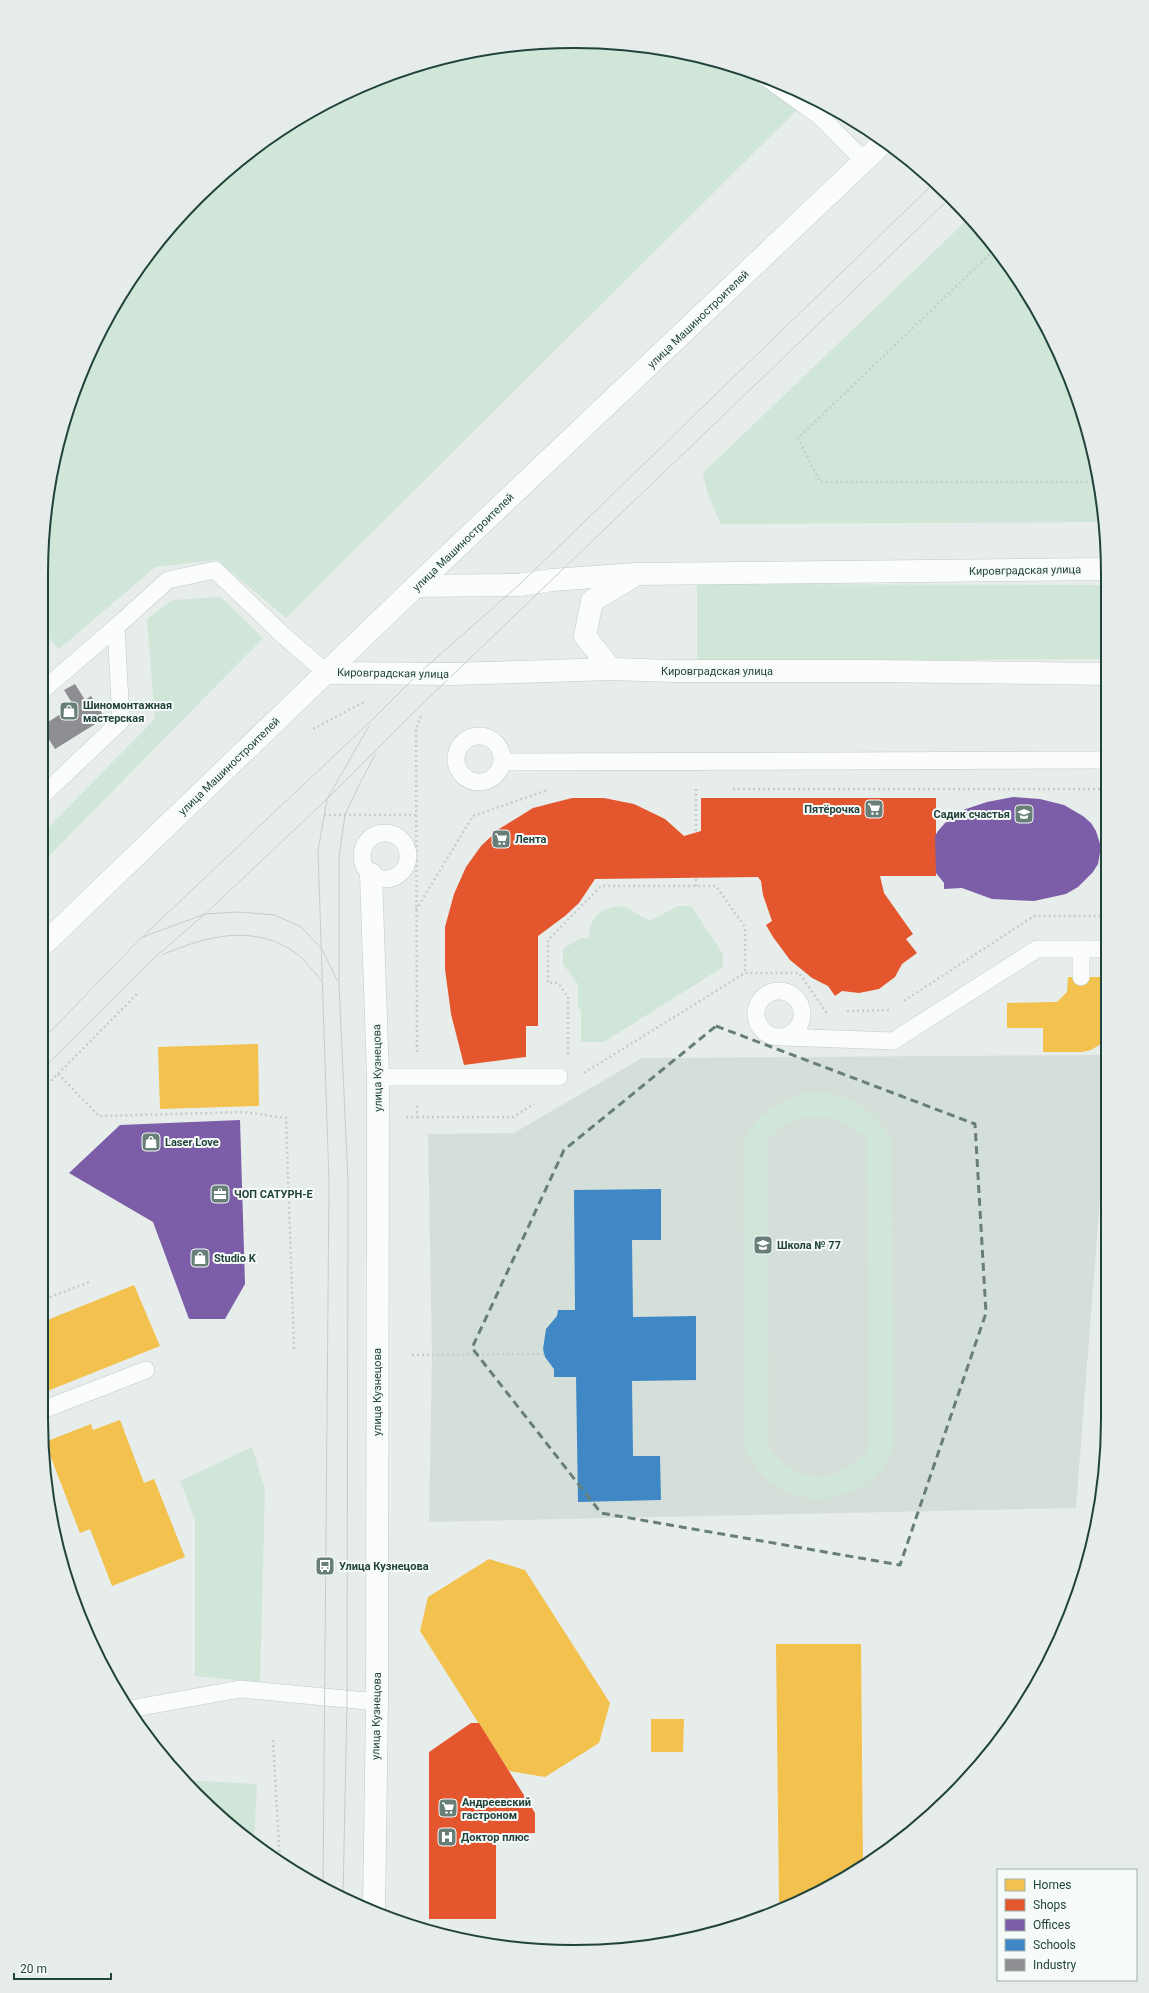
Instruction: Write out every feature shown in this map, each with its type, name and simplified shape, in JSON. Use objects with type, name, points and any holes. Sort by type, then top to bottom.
[{"type":"main road","name":"улица Машиностроителей","points":[[48,940],[416,586],[880,146]]},
{"type":"main road","name":"Кировградская улица","points":[[416,586],[519,584],[636,574],[1101,570]]},
{"type":"main road","points":[[611,669],[585,636],[592,600],[636,574]]},
{"type":"main road","name":"Кировградская улица","points":[[327,673],[453,674],[611,669],[674,671],[873,671],[1101,674]]},
{"type":"main road","name":"улица Кузнецова","points":[[371,874],[378,1077],[377,1702],[374,1905]]},
{"type":"lane","points":[[786,92],[821,117],[864,161]]},
{"type":"lane","points":[[48,684],[116,627],[168,580],[215,570],[285,637],[327,673]]},
{"type":"lane","points":[[48,790],[121,721],[116,627]]},
{"type":"lane","points":[[502,762],[1101,760]]},
{"type":"lane","points":[[784,1037],[893,1041],[1037,949],[1101,949]]},
{"type":"lane","points":[[1081,949],[1081,977]]},
{"type":"lane","points":[[378,1077],[559,1077]]},
{"type":"lane","points":[[48,1408],[146,1370]]},
{"type":"lane","points":[[135,1708],[240,1689],[377,1702]]},
{"type":"path","points":[[991,253],[798,438],[820,482],[1092,482]]},
{"type":"path","points":[[416,1117],[416,728],[421,716]]},
{"type":"path","points":[[728,789],[1101,788]]},
{"type":"path","points":[[688,789],[704,789]]},
{"type":"path","points":[[696,789],[696,833]]},
{"type":"path","points":[[416,910],[473,816],[545,790],[553,790]]},
{"type":"path","points":[[324,815],[416,815]]},
{"type":"path","points":[[696,877],[696,886]]},
{"type":"path","points":[[568,1059],[568,997],[558,983],[548,983],[548,940],[601,886],[716,886],[745,927],[745,972]]},
{"type":"path","points":[[901,1003],[1034,916],[1101,916]]},
{"type":"path","points":[[581,1074],[745,972],[799,973],[826,1012],[834,1012]]},
{"type":"path","points":[[48,1084],[139,992]]},
{"type":"path","points":[[842,1012],[888,1011],[895,1007]]},
{"type":"path","points":[[58,1074],[99,1116],[244,1112],[286,1118],[294,1349]]},
{"type":"path","points":[[402,1117],[513,1117],[537,1102]]},
{"type":"path","points":[[48,1298],[89,1282]]},
{"type":"path","points":[[412,1355],[544,1354]]},
{"type":"path","points":[[273,1740],[280,1854]]},
{"type":"highlighted area","points":[[716,1026],[975,1124],[986,1313],[900,1565],[601,1513],[472,1348],[564,1150]]},
{"type":"shaded area","name":"Школа № 77","points":[[1101,1055],[1101,1185],[1076,1508],[429,1522],[432,1355],[428,1134],[514,1133],[642,1058]]},
{"type":"green space","points":[[540,49],[609,49],[677,58],[744,76],[806,101],[286,618],[217,560],[155,567],[59,649],[48,637],[49,540],[58,472],[76,405],[88,373],[102,342],[119,311],[157,254],[202,202],[254,157],[311,119],[342,102],[373,88],[438,66],[472,58]]},
{"type":"green space","points":[[965,222],[992,254],[1012,282],[1047,342],[1061,373],[1083,438],[1091,472],[1098,522],[721,524],[708,495],[703,473]]},
{"type":"green space","points":[[697,584],[1101,585],[1101,659],[697,661]]},
{"type":"green space","points":[[221,597],[263,638],[48,857],[48,828],[155,719],[147,619],[173,600]]},
{"type":"green space","points":[[623,906],[650,921],[678,906],[691,906],[723,954],[723,967],[604,1042],[581,1042],[581,1009],[578,1009],[578,984],[563,964],[563,949],[580,938],[589,938],[591,924],[598,914],[609,908]]},
{"type":"green space","points":[[803,1094],[829,1094],[848,1099],[872,1116],[891,1138],[894,1446],[884,1466],[869,1481],[854,1490],[837,1496],[820,1498],[802,1497],[786,1491],[770,1482],[755,1467],[745,1448],[743,1140],[756,1122],[768,1111],[783,1102]],"holes":[[[805,1117],[824,1117],[839,1120],[852,1127],[867,1139],[870,1447],[859,1460],[846,1469],[833,1475],[820,1477],[806,1475],[793,1470],[780,1461],[769,1448],[767,1139],[784,1125]]]},
{"type":"green space","points":[[252,1447],[265,1489],[260,1682],[195,1676],[195,1520],[180,1481]]},
{"type":"green space","points":[[192,1781],[257,1784],[254,1836],[227,1814]]},
{"type":"building: Homes","points":[[1068,977],[1101,977],[1101,1044],[1091,1050],[1082,1052],[1043,1052],[1043,1028],[1007,1028],[1007,1003],[1057,1002],[1067,992]]},
{"type":"building: Homes","points":[[258,1044],[259,1106],[160,1109],[158,1047]]},
{"type":"building: Homes","points":[[134,1285],[160,1346],[48,1391],[48,1320]]},
{"type":"building: Homes","points":[[120,1420],[144,1483],[154,1479],[185,1557],[112,1586],[90,1529],[80,1533],[49,1452],[49,1441],[91,1424],[93,1430]]},
{"type":"building: Homes","points":[[489,1559],[525,1570],[610,1703],[599,1743],[545,1777],[509,1771],[420,1631],[428,1597]]},
{"type":"building: Homes","points":[[776,1644],[861,1644],[863,1859],[807,1891],[783,1902],[779,1902]]},
{"type":"building: Homes","points":[[651,1719],[684,1719],[683,1752],[651,1752]]},
{"type":"building: Shops","points":[[572,798],[604,798],[634,804],[665,819],[684,836],[701,831],[701,798],[936,798],[936,876],[880,876],[884,893],[913,934],[906,939],[917,953],[902,964],[895,977],[879,989],[859,993],[842,991],[835,996],[828,986],[812,978],[790,960],[773,937],[766,925],[772,921],[763,895],[761,881],[758,877],[595,879],[579,903],[565,916],[538,936],[538,1026],[526,1026],[526,1057],[464,1065],[451,1014],[445,969],[445,927],[454,894],[466,867],[481,846],[499,829],[533,808]]},
{"type":"building: Shops","points":[[471,1723],[479,1723],[535,1813],[535,1833],[496,1834],[496,1919],[429,1919],[429,1752]]},
{"type":"building: Offices","points":[[1013,797],[1040,799],[1064,805],[1083,816],[1091,823],[1096,831],[1101,847],[1098,864],[1093,872],[1078,887],[1066,894],[1034,901],[992,899],[962,888],[944,889],[944,883],[936,873],[935,836],[938,831],[945,823],[963,810],[987,802]]},
{"type":"building: Offices","points":[[240,1120],[245,1284],[225,1319],[189,1319],[153,1222],[69,1173],[120,1125]]},
{"type":"building: Schools","points":[[661,1189],[661,1240],[632,1240],[633,1317],[696,1316],[696,1380],[632,1381],[633,1456],[660,1456],[661,1500],[578,1502],[576,1377],[554,1377],[554,1369],[545,1357],[543,1349],[546,1329],[557,1316],[558,1310],[575,1310],[574,1190]]},
{"type":"building: Industry","points":[[75,684],[85,700],[91,696],[105,718],[55,749],[48,738],[48,722],[74,706],[64,690]]},
{"type":"tram line","points":[[48,1034],[140,939],[373,719],[419,673],[519,585],[930,187]]},
{"type":"tram line","points":[[48,1064],[154,958],[205,914],[327,799],[414,712],[946,201]]},
{"type":"tram line","points":[[323,1881],[329,1182],[318,851],[327,799],[369,726]]},
{"type":"tram line","points":[[343,1892],[347,1700],[348,1181],[339,984],[339,857],[345,815],[376,753]]},
{"type":"tram line","points":[[143,937],[205,914],[239,912],[275,915],[301,927],[322,949],[337,980]]},
{"type":"tram line","points":[[162,955],[195,942],[212,938],[246,935],[263,938],[280,944],[296,953],[307,963],[323,983]]},
{"type":"place","name":"Шиномонтажная мастерская","points":[[69,711]]},
{"type":"place","name":"Пятёрочка","points":[[874,809]]},
{"type":"place","name":"Садик счастья","points":[[1024,814]]},
{"type":"place","name":"Лента","points":[[501,839]]},
{"type":"place","name":"Laser Love","points":[[151,1142]]},
{"type":"place","name":"ЧОП САТУРН-Е","points":[[220,1194]]},
{"type":"place","name":"Школа № 77","points":[[763,1245]]},
{"type":"place","name":"Studio K","points":[[200,1258]]},
{"type":"place","name":"Улица Кузнецова","points":[[325,1566]]},
{"type":"place","name":"Андреевский гастроном","points":[[448,1808]]},
{"type":"place","name":"Доктор плюс","points":[[447,1837]]}]
